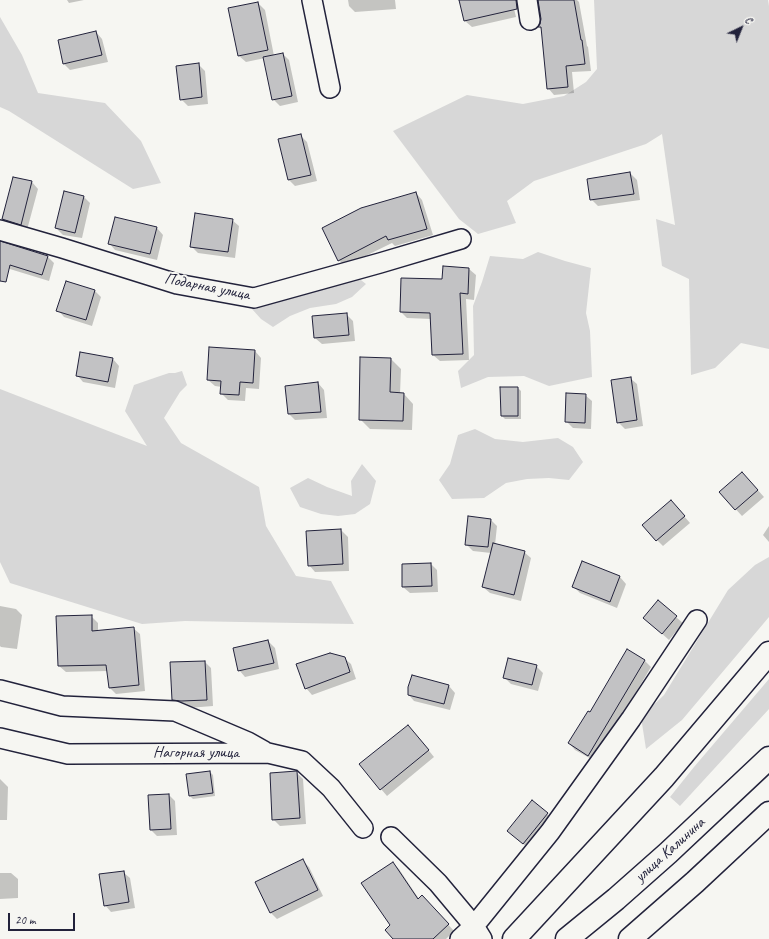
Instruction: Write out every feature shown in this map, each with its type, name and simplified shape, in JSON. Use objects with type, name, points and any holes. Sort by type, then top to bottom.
[{"type":"main road","points":[[514,939],[664,777],[769,653]]},
{"type":"main road","name":"улица Калинина","points":[[567,939],[658,862],[769,758]]},
{"type":"main road","points":[[630,939],[695,882],[769,813]]},
{"type":"street","points":[[312,0],[330,88]]},
{"type":"street","points":[[527,0],[530,20]]},
{"type":"street","name":"Подарная улица","points":[[0,230],[177,284],[254,298],[461,239]]},
{"type":"street","points":[[460,939],[478,932],[630,719],[697,620]]},
{"type":"street","points":[[0,690],[62,706],[175,711],[248,742],[268,753]]},
{"type":"street","name":"Нагорная улица","points":[[0,738],[68,754],[268,753],[302,761],[331,788],[363,828]]},
{"type":"street","points":[[391,837],[438,882],[478,932]]},
{"type":"shaded area","points":[[594,0],[768,0],[769,349],[741,343],[715,368],[691,375],[689,279],[662,266],[656,219],[675,225],[662,134],[646,144],[534,181],[507,201],[516,223],[478,234],[459,219],[393,131],[467,95],[523,104],[564,96],[586,82],[597,69]]},
{"type":"shaded area","points":[[0,17],[22,55],[38,93],[105,103],[141,141],[161,183],[133,189],[9,111],[0,107]]},
{"type":"shaded area","points":[[538,252],[591,268],[586,313],[590,331],[592,377],[549,386],[524,376],[488,377],[461,388],[458,371],[474,355],[473,306],[490,256],[523,259]]},
{"type":"shaded area","points":[[357,277],[366,284],[352,297],[336,304],[310,308],[290,316],[273,327],[261,319],[252,309],[271,297],[316,290],[339,284]]},
{"type":"shaded area","points":[[182,371],[187,385],[180,392],[164,418],[181,443],[259,487],[266,526],[296,576],[331,581],[354,624],[185,621],[142,624],[10,583],[0,562],[0,389],[147,446],[125,411],[134,385],[169,373]]},
{"type":"shaded area","points":[[475,429],[495,439],[523,442],[558,438],[573,447],[583,462],[569,480],[549,478],[527,479],[506,483],[484,498],[452,499],[439,480],[450,464],[458,435]]},
{"type":"shaded area","points":[[362,464],[376,481],[370,504],[355,514],[338,516],[321,514],[300,507],[290,488],[308,478],[352,496],[351,481]]},
{"type":"shaded area","points":[[769,557],[769,617],[682,720],[646,749],[641,717],[664,695],[728,590],[755,565]]},
{"type":"shaded area","points":[[769,679],[769,709],[680,806],[670,797]]},
{"type":"building","points":[[459,0],[516,0],[517,9],[464,21]]},
{"type":"building","points":[[538,0],[574,0],[585,64],[566,66],[568,87],[547,89],[541,27],[538,27],[541,19]]},
{"type":"building","points":[[258,2],[268,50],[238,56],[228,8]]},
{"type":"building","points":[[96,31],[102,55],[63,64],[58,40]]},
{"type":"building","points":[[283,53],[292,96],[272,100],[263,57]]},
{"type":"building","points":[[199,63],[202,97],[180,100],[176,66]]},
{"type":"building","points":[[301,134],[311,175],[288,180],[278,139]]},
{"type":"building","points":[[630,172],[634,194],[590,200],[587,179]]},
{"type":"building","points":[[13,177],[32,181],[21,225],[2,219]]},
{"type":"building","points":[[64,191],[84,196],[75,233],[55,228]]},
{"type":"building","points":[[416,192],[427,229],[388,240],[386,236],[338,261],[322,228],[361,208]]},
{"type":"building","points":[[195,213],[233,219],[228,252],[190,247]]},
{"type":"building","points":[[115,217],[157,227],[150,254],[108,244]]},
{"type":"building","points":[[0,241],[48,256],[42,275],[10,265],[6,282],[0,281]]},
{"type":"building","points":[[443,266],[469,268],[468,294],[460,293],[463,354],[432,355],[430,313],[400,312],[401,278],[442,279]]},
{"type":"building","points":[[66,281],[95,290],[86,320],[56,311]]},
{"type":"building","points":[[347,313],[349,335],[314,338],[312,316]]},
{"type":"building","points":[[209,347],[255,350],[253,383],[240,382],[239,395],[220,394],[221,381],[207,380]]},
{"type":"building","points":[[80,352],[113,358],[108,382],[76,376]]},
{"type":"building","points":[[360,357],[391,358],[390,392],[404,393],[403,421],[359,420]]},
{"type":"building","points":[[631,377],[637,420],[617,423],[611,380]]},
{"type":"building","points":[[318,382],[321,412],[288,414],[285,386]]},
{"type":"building","points":[[500,387],[518,387],[518,416],[501,416]]},
{"type":"building","points":[[566,393],[586,394],[585,423],[565,422]]},
{"type":"building","points":[[742,472],[758,490],[735,510],[719,492]]},
{"type":"building","points":[[671,500],[685,516],[656,541],[642,525]]},
{"type":"building","points":[[468,516],[491,519],[488,547],[465,545]]},
{"type":"building","points":[[341,529],[343,564],[308,566],[306,531]]},
{"type":"building","points":[[493,543],[525,551],[514,595],[482,587]]},
{"type":"building","points":[[582,561],[620,576],[610,602],[572,587]]},
{"type":"building","points":[[431,563],[432,586],[402,587],[402,564]]},
{"type":"building","points":[[658,600],[677,616],[662,634],[643,618]]},
{"type":"building","points":[[92,615],[92,631],[134,627],[139,685],[109,688],[106,665],[58,666],[56,616]]},
{"type":"building","points":[[268,640],[274,663],[238,671],[233,648]]},
{"type":"building","points":[[627,649],[645,660],[588,756],[568,743],[588,711],[590,712]]},
{"type":"building","points":[[330,653],[345,657],[350,672],[305,689],[296,664]]},
{"type":"building","points":[[508,658],[537,665],[532,685],[503,678]]},
{"type":"building","points":[[205,661],[207,700],[172,700],[170,662]]},
{"type":"building","points":[[412,675],[449,685],[444,704],[408,695],[408,687]]},
{"type":"building","points":[[408,725],[429,750],[380,790],[359,764]]},
{"type":"building","points":[[210,771],[213,793],[189,796],[186,774]]},
{"type":"building","points":[[297,771],[300,818],[272,820],[270,773]]},
{"type":"building","points":[[169,794],[171,829],[150,830],[148,795]]},
{"type":"building","points":[[532,800],[548,813],[523,844],[507,831]]},
{"type":"building","points":[[303,859],[318,890],[270,913],[255,882]]},
{"type":"building","points":[[393,862],[418,899],[422,895],[449,924],[433,939],[393,939],[385,930],[390,925],[361,883]]},
{"type":"building","points":[[124,871],[129,902],[104,906],[99,874]]}]
